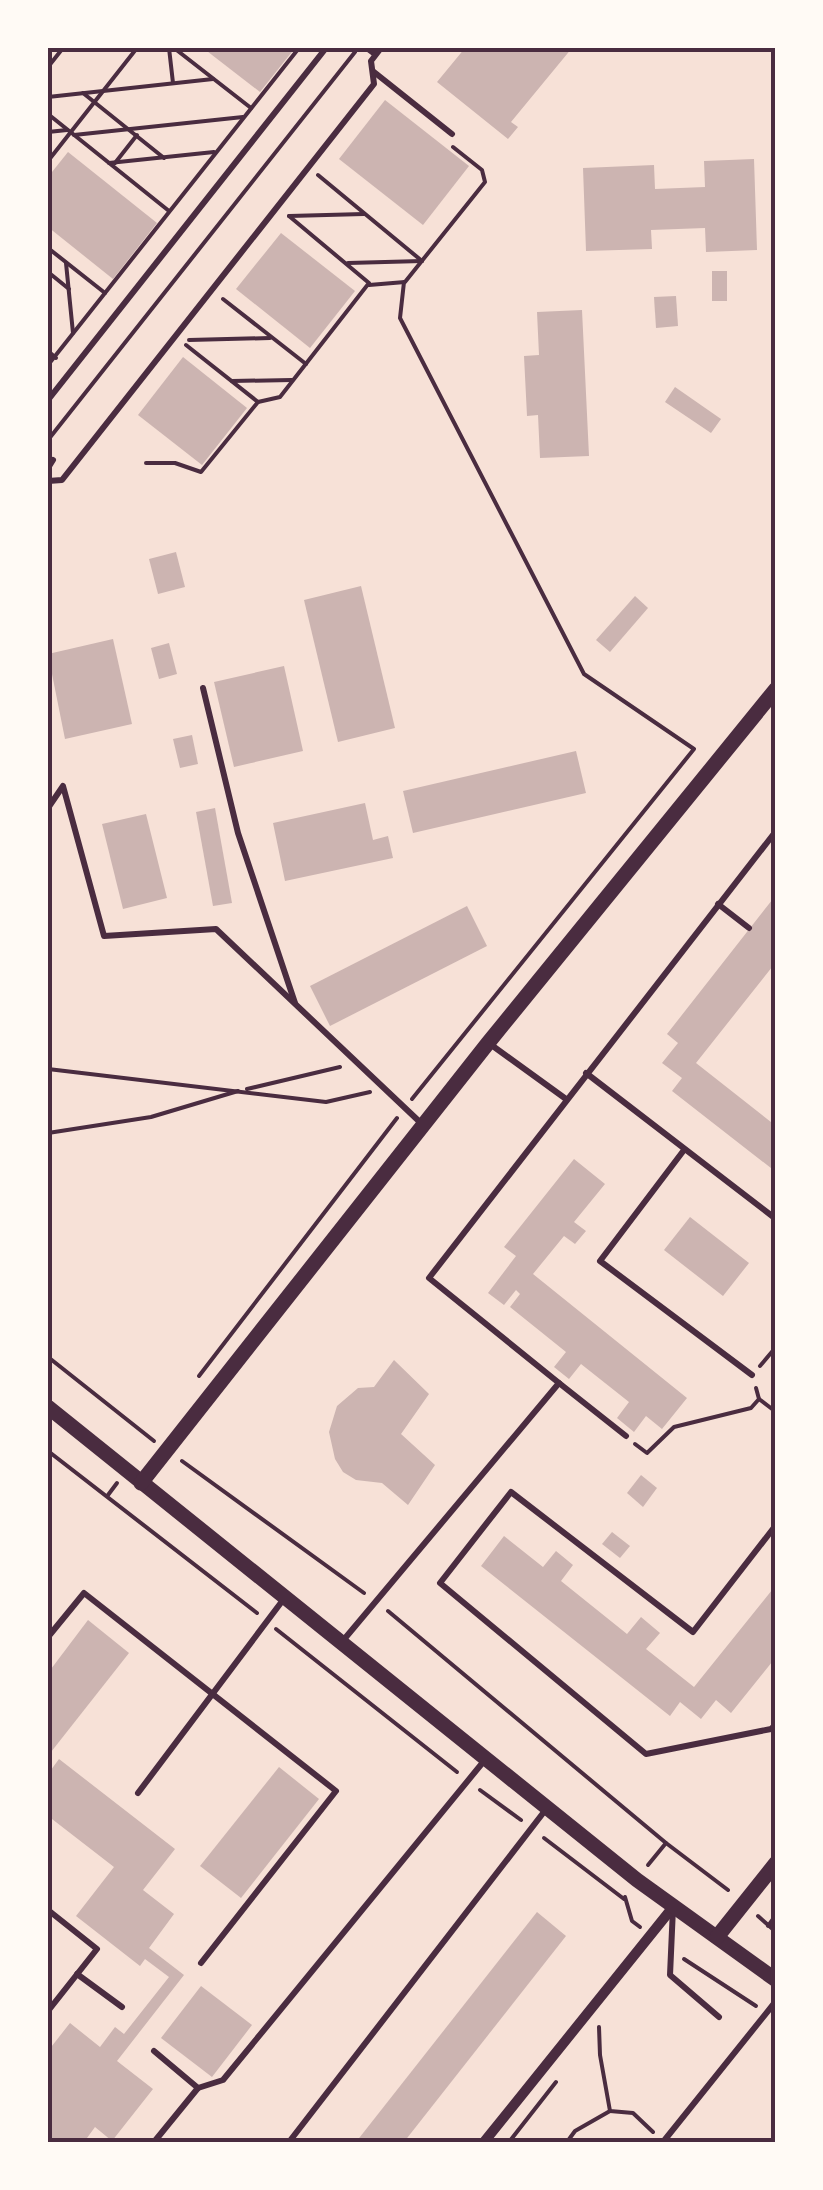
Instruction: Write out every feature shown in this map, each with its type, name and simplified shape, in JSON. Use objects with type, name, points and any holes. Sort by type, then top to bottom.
[{"type":"street","points":[[141,1483],[423,1124],[776,689]]},
{"type":"street","points":[[48,1407],[284,1600],[673,1907],[776,1980]]},
{"type":"street","points":[[718,1937],[776,1863]]},
{"type":"street","points":[[484,2142],[673,1907]]},
{"type":"lane","points":[[48,400],[326,48]]},
{"type":"lane","points":[[48,481],[62,480],[374,84],[371,61],[378,51],[367,48]]},
{"type":"lane","points":[[373,72],[452,134]]},
{"type":"lane","points":[[48,468],[54,460]]},
{"type":"lane","points":[[203,688],[238,833],[296,1005]]},
{"type":"lane","points":[[48,808],[64,786],[104,936],[216,929],[423,1124]]},
{"type":"lane","points":[[626,1436],[429,1278],[776,831]]},
{"type":"lane","points":[[718,904],[750,928]]},
{"type":"lane","points":[[488,1043],[566,1099]]},
{"type":"lane","points":[[586,1073],[776,1219]]},
{"type":"lane","points":[[684,1150],[600,1261],[752,1376]]},
{"type":"lane","points":[[340,1644],[559,1384]]},
{"type":"lane","points":[[774,1726],[646,1754],[440,1583],[511,1492],[693,1632],[776,1525]]},
{"type":"lane","points":[[48,1638],[84,1593],[336,1790],[201,1963]]},
{"type":"lane","points":[[138,1793],[284,1600]]},
{"type":"lane","points":[[154,2142],[198,2088],[223,2080],[486,1759]]},
{"type":"lane","points":[[289,2142],[548,1808]]},
{"type":"lane","points":[[673,1907],[670,1975],[719,2017]]},
{"type":"lane","points":[[48,1910],[96,1949],[48,2011]]},
{"type":"lane","points":[[77,1974],[122,2007]]},
{"type":"lane","points":[[664,2142],[776,2001]]},
{"type":"lane","points":[[154,2051],[198,2088]]},
{"type":"path","points":[[48,67],[63,48]]},
{"type":"path","points":[[48,161],[137,48]]},
{"type":"path","points":[[171,48],[172,83]]},
{"type":"path","points":[[171,48],[250,108]]},
{"type":"path","points":[[48,365],[299,48]]},
{"type":"path","points":[[48,440],[358,48]]},
{"type":"path","points":[[48,96],[213,78]]},
{"type":"path","points":[[83,93],[164,158]]},
{"type":"path","points":[[48,114],[169,211]]},
{"type":"path","points":[[48,132],[129,129],[244,117]]},
{"type":"path","points":[[199,1376],[404,1108],[694,749],[584,674],[400,318],[404,282],[486,179],[482,170],[450,144],[452,134]]},
{"type":"path","points":[[112,163],[137,135]]},
{"type":"path","points":[[112,163],[216,152]]},
{"type":"path","points":[[308,167],[422,261]]},
{"type":"path","points":[[277,207],[369,284]]},
{"type":"path","points":[[289,216],[366,214]]},
{"type":"path","points":[[48,248],[104,293]]},
{"type":"path","points":[[348,263],[422,261]]},
{"type":"path","points":[[66,262],[73,333]]},
{"type":"path","points":[[48,272],[68,289]]},
{"type":"path","points":[[146,462],[176,462],[200,472],[258,402],[277,400],[369,284],[404,282]]},
{"type":"path","points":[[212,290],[306,364]]},
{"type":"path","points":[[258,402],[179,340],[273,338]]},
{"type":"path","points":[[232,381],[293,380]]},
{"type":"path","points":[[48,1133],[151,1118],[241,1090],[357,1063]]},
{"type":"path","points":[[48,1069],[326,1102],[383,1089]]},
{"type":"path","points":[[776,1347],[752,1376],[759,1399],[776,1412]]},
{"type":"path","points":[[48,1357],[166,1450],[376,1602],[776,1932]]},
{"type":"path","points":[[626,1436],[646,1453],[674,1427],[751,1408],[759,1399]]},
{"type":"path","points":[[48,1462],[50,1453],[624,1899]]},
{"type":"path","points":[[768,1926],[776,1916]]},
{"type":"path","points":[[599,2026],[610,2111]]},
{"type":"path","points":[[568,2142],[575,2130],[610,2111],[633,2113],[664,2142]]},
{"type":"building","points":[[203,48],[295,48],[260,92]]},
{"type":"building","points":[[465,48],[572,48],[511,122],[518,127],[508,139],[437,82]]},
{"type":"building","points":[[385,100],[469,166],[423,225],[339,159]]},
{"type":"building","points":[[68,152],[157,223],[113,279],[48,227],[48,177]]},
{"type":"building","points":[[754,159],[757,250],[706,252],[705,228],[651,230],[652,249],[586,251],[583,168],[654,165],[655,189],[705,187],[704,161]]},
{"type":"building","points":[[281,233],[355,291],[310,348],[236,289]]},
{"type":"building","points":[[712,271],[727,271],[727,301],[712,301]]},
{"type":"building","points":[[676,296],[678,326],[656,328],[654,297]]},
{"type":"building","points":[[582,310],[589,456],[540,458],[538,415],[527,416],[524,356],[539,355],[537,312]]},
{"type":"building","points":[[183,357],[247,408],[202,465],[138,415]]},
{"type":"building","points":[[675,387],[721,419],[711,433],[665,402]]},
{"type":"building","points":[[176,552],[185,587],[158,594],[149,559]]},
{"type":"building","points":[[361,586],[395,728],[338,742],[304,600]]},
{"type":"building","points":[[635,596],[648,608],[610,652],[596,640]]},
{"type":"building","points":[[113,639],[132,724],[65,739],[48,654]]},
{"type":"building","points":[[169,643],[177,674],[159,679],[151,648]]},
{"type":"building","points":[[284,666],[303,751],[234,767],[214,682]]},
{"type":"building","points":[[192,735],[198,764],[180,768],[173,739]]},
{"type":"building","points":[[576,751],[586,793],[413,833],[403,791]]},
{"type":"building","points":[[365,803],[373,840],[388,836],[393,858],[285,881],[273,823]]},
{"type":"building","points":[[215,808],[232,903],[213,906],[196,812]]},
{"type":"building","points":[[146,814],[167,898],[123,909],[102,824]]},
{"type":"building","points":[[776,895],[776,962],[696,1063],[776,1126],[776,1172],[672,1091],[682,1078],[662,1063],[678,1043],[667,1034]]},
{"type":"building","points":[[467,906],[487,946],[330,1026],[310,986]]},
{"type":"building","points":[[574,1159],[605,1184],[574,1222],[586,1231],[575,1244],[564,1236],[533,1274],[687,1398],[662,1429],[646,1416],[634,1432],[617,1418],[629,1402],[581,1364],[569,1379],[554,1367],[566,1352],[510,1307],[520,1294],[516,1290],[504,1305],[488,1293],[516,1256],[504,1247]]},
{"type":"building","points":[[690,1217],[749,1263],[723,1296],[664,1250]]},
{"type":"building","points":[[394,1360],[429,1394],[401,1434],[435,1465],[408,1505],[382,1483],[356,1480],[343,1472],[335,1459],[329,1432],[337,1406],[358,1388],[374,1387]]},
{"type":"building","points":[[641,1475],[657,1488],[643,1507],[627,1493]]},
{"type":"building","points":[[612,1532],[630,1546],[620,1558],[602,1544]]},
{"type":"building","points":[[504,1536],[543,1567],[556,1551],[573,1565],[561,1581],[627,1634],[641,1617],[660,1633],[646,1649],[694,1687],[776,1585],[776,1657],[731,1713],[716,1700],[701,1719],[680,1702],[670,1716],[481,1566]]},
{"type":"building","points":[[88,1620],[129,1653],[51,1752],[48,1673]]},
{"type":"building","points":[[59,1759],[175,1849],[143,1890],[174,1914],[149,1948],[184,1975],[117,2061],[153,2089],[112,2141],[95,2127],[87,2138],[93,2142],[48,2142],[48,2051],[70,2023],[100,2047],[115,2027],[124,2034],[169,1977],[145,1959],[140,1966],[76,1916],[114,1867],[52,1819],[48,1825],[48,1774]]},
{"type":"building","points":[[279,1767],[319,1799],[241,1898],[200,1866]]},
{"type":"building","points":[[537,1912],[566,1936],[404,2142],[356,2142]]},
{"type":"building","points":[[201,1986],[252,2025],[212,2077],[161,2038]]}]
